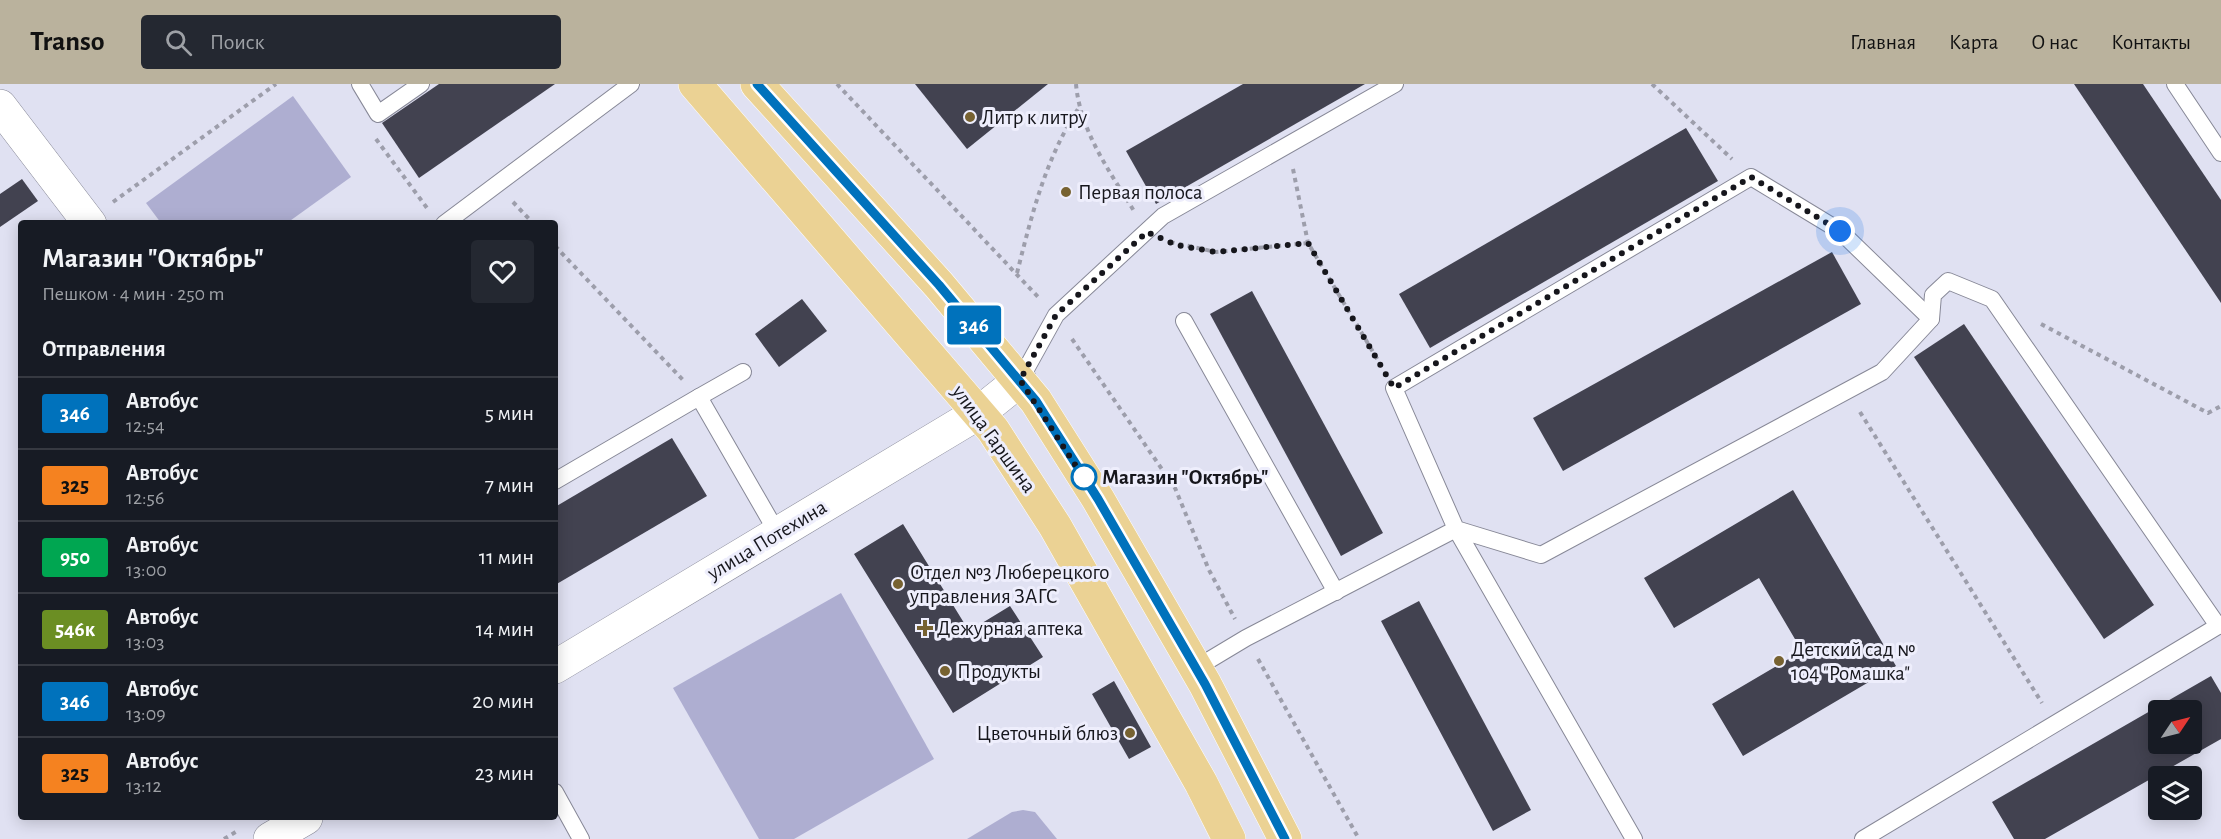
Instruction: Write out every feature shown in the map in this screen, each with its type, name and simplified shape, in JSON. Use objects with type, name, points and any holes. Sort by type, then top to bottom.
[{"type":"main road","name":"улица Гаршина","points":[[695,84],[980,412],[1055,526],[1201,783],[1229,839]]},
{"type":"main road","points":[[757,84],[939,285],[1020,380],[1098,499],[1196,668],[1285,839]]},
{"type":"street","points":[[0,106],[87,220]]},
{"type":"street","name":"улица Потехина","points":[[558,665],[980,412],[1020,380]]},
{"type":"street","points":[[270,839],[303,820]]},
{"type":"lane","points":[[360,84],[378,114],[421,84]]},
{"type":"lane","points":[[438,219],[631,84]]},
{"type":"lane","points":[[1020,380],[1056,315],[1163,216],[1395,84]]},
{"type":"lane","points":[[2175,84],[2221,153]]},
{"type":"lane","points":[[1634,839],[1456,529],[1394,388],[1751,177],[1840,231],[1931,319]]},
{"type":"lane","points":[[1196,668],[1246,638],[1456,529],[1541,555],[1882,372],[1931,319],[1933,295],[1947,281],[1992,299],[2220,625],[1863,839]]},
{"type":"lane","points":[[1184,321],[1336,592]]},
{"type":"lane","points":[[558,479],[743,372]]},
{"type":"lane","points":[[699,397],[778,534]]},
{"type":"lane","points":[[558,797],[581,839]]},
{"type":"path","points":[[92,220],[276,84]]},
{"type":"path","points":[[837,84],[1056,315],[1114,404],[1175,488],[1209,570],[1359,839]]},
{"type":"path","points":[[1076,84],[1078,109],[1101,157],[1147,232],[1176,245],[1216,252],[1308,243]]},
{"type":"path","points":[[1652,84],[1751,177]]},
{"type":"path","points":[[1016,273],[1041,180],[1061,135],[1078,109]]},
{"type":"path","points":[[378,114],[376,139],[438,219]]},
{"type":"path","points":[[1289,145],[1308,243],[1394,388]]},
{"type":"path","points":[[558,249],[699,397]]},
{"type":"path","points":[[1992,299],[2208,413],[2221,406]]},
{"type":"path","points":[[1847,391],[2055,724]]},
{"type":"shaded area","points":[[293,96],[351,177],[291,220],[159,220],[146,203]]},
{"type":"shaded area","points":[[841,593],[934,759],[794,839],[759,839],[673,688]]},
{"type":"shaded area","points":[[1023,810],[1035,812],[1057,839],[967,839],[1012,812]]},
{"type":"building","points":[[439,84],[555,84],[419,178],[382,123]]},
{"type":"building","points":[[915,84],[1048,84],[967,149]]},
{"type":"building","points":[[1243,84],[1365,84],[1156,204],[1126,151]]},
{"type":"building","points":[[2074,84],[2143,84],[2221,200],[2221,303]]},
{"type":"building","points":[[1686,128],[1718,181],[1430,348],[1399,294]]},
{"type":"building","points":[[22,179],[38,201],[0,227],[0,194]]},
{"type":"building","points":[[1832,252],[1861,304],[1563,471],[1533,418]]},
{"type":"building","points":[[1252,291],[1383,533],[1341,556],[1210,314]]},
{"type":"building","points":[[802,299],[827,331],[779,367],[755,334]]},
{"type":"building","points":[[1964,324],[2154,605],[2104,639],[1914,357]]},
{"type":"building","points":[[672,438],[707,496],[558,583],[558,505]]},
{"type":"building","points":[[1793,490],[1896,666],[1743,756],[1712,704],[1802,651],[1759,578],[1674,628],[1644,578]]},
{"type":"building","points":[[903,524],[969,631],[1010,606],[1043,657],[953,713],[854,554]]},
{"type":"building","points":[[1419,601],[1531,810],[1493,831],[1381,621]]},
{"type":"building","points":[[2211,676],[2221,693],[2221,739],[2202,750],[2202,700],[2169,700]]},
{"type":"building","points":[[1114,681],[1151,747],[1129,759],[1092,694]]},
{"type":"building","points":[[2148,712],[2148,754],[2195,754],[2173,766],[2148,766],[2148,780],[2045,839],[2014,839],[1992,802]]},
{"type":"bus line","name":"346","points":[[757,84],[939,285],[1036,401],[1098,499],[1205,684],[1285,839]]},
{"type":"place","name":"Литр к литру","points":[[970,117]]},
{"type":"place","name":"Первая полоса","points":[[1066,192]]},
{"type":"place","name":"Магазин \"Октябрь\"","points":[[1084,477]]},
{"type":"place","name":"Отдел №3 Люберецкого управления ЗАГС","points":[[898,584]]},
{"type":"place","name":"Дежурная аптека","points":[[925,628]]},
{"type":"place","name":"Детский сад № 104 \"Ромашка\"","points":[[1779,661]]},
{"type":"place","name":"Продукты","points":[[945,671]]},
{"type":"place","name":"Цветочный блюз","points":[[1130,733]]},
{"type":"route","points":[[1084,477],[1085,480],[1036,401],[1020,380],[1056,315],[1147,232],[1176,245],[1216,252],[1308,243],[1394,388],[1751,177],[1840,231]]}]
